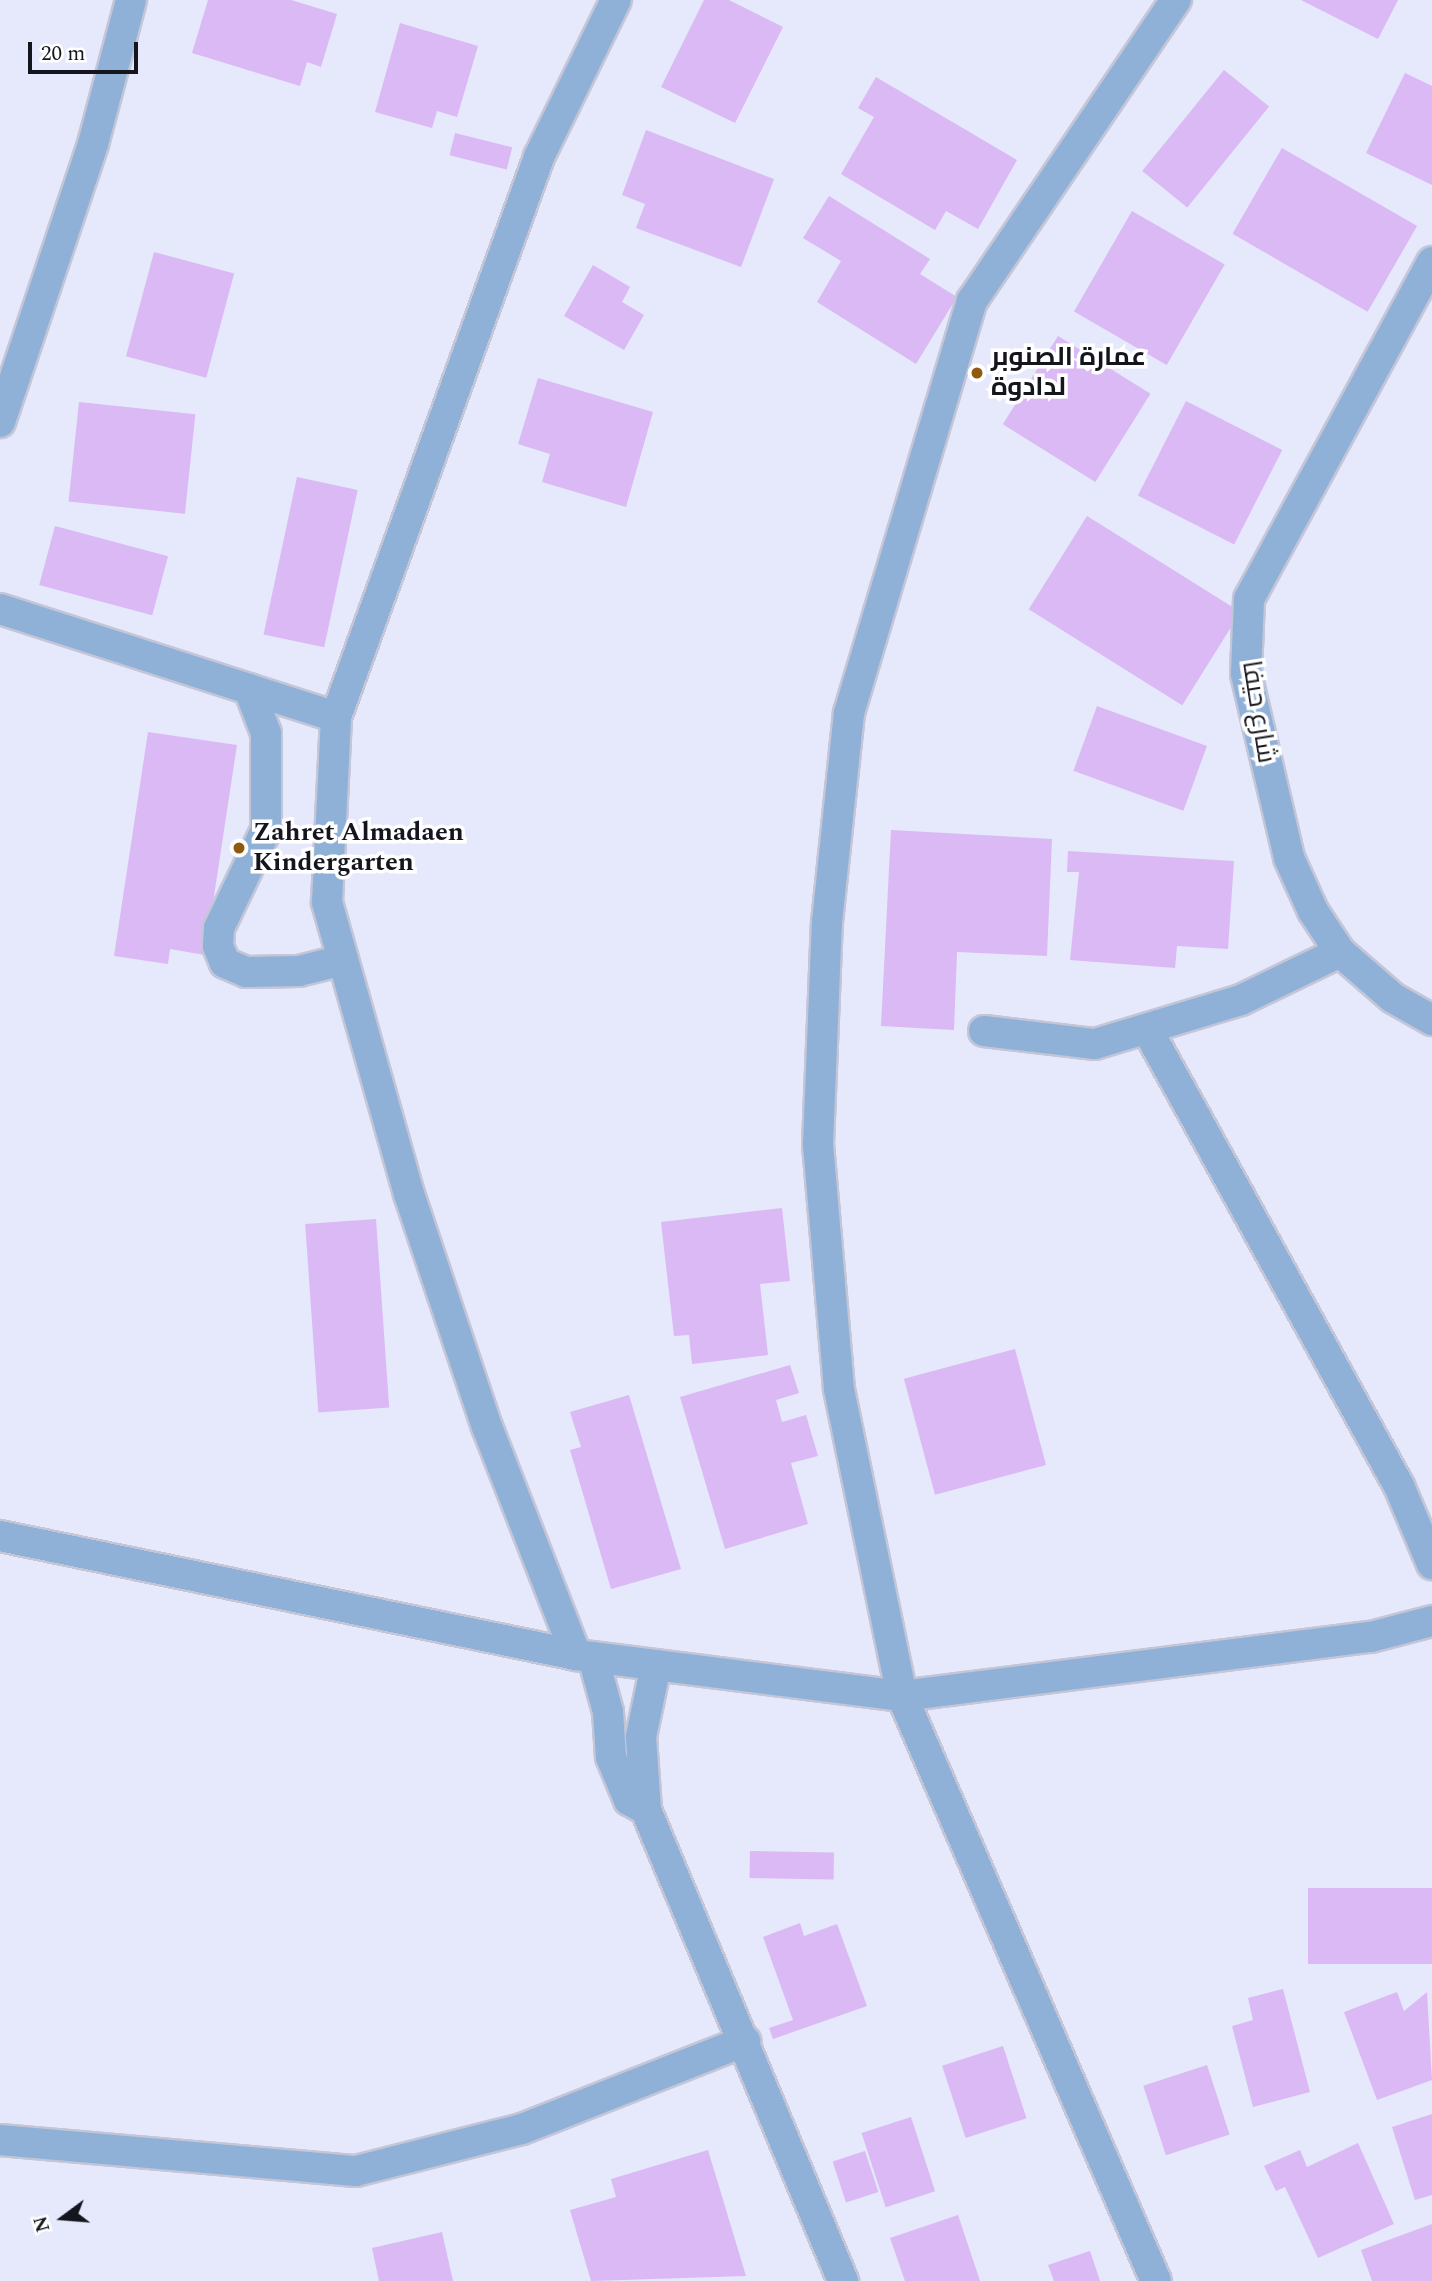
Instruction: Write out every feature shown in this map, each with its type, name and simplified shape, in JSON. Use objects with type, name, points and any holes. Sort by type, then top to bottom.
[{"type":"street","points":[[0,422],[100,120],[131,0]]},
{"type":"street","points":[[616,0],[539,157],[336,717],[327,902],[409,1194],[487,1427],[608,1712],[611,1757],[629,1800],[646,1810]]},
{"type":"street","points":[[1156,2281],[902,1696],[839,1389],[818,1144],[827,922],[849,713],[972,301],[1176,0]]},
{"type":"street","name":"شارع حيفا","points":[[1432,262],[1249,599],[1247,674],[1289,858],[1340,952],[1393,998],[1432,1020]]},
{"type":"street","points":[[0,609],[336,717]]},
{"type":"street","points":[[249,689],[266,733],[266,830],[219,928],[218,946],[225,963],[246,972],[299,971],[343,960]]},
{"type":"street","points":[[984,1031],[1095,1044],[1241,1000],[1340,952]]},
{"type":"street","points":[[1147,1029],[1399,1486],[1432,1564]]},
{"type":"street","points":[[0,1536],[585,1656],[902,1696],[1371,1637],[1432,1621]]},
{"type":"street","points":[[0,1551],[30,1544]]},
{"type":"street","points":[[656,1665],[641,1737],[646,1810],[745,2041],[843,2281]]},
{"type":"street","points":[[0,2140],[356,2171],[522,2129],[745,2041]]},
{"type":"building","points":[[208,0],[291,0],[337,14],[321,67],[307,62],[300,86],[192,53]]},
{"type":"building","points":[[704,0],[729,0],[783,27],[735,123],[661,87]]},
{"type":"building","points":[[1301,0],[1398,0],[1378,39]]},
{"type":"building","points":[[400,23],[478,46],[457,117],[437,111],[432,128],[375,112]]},
{"type":"building","points":[[1224,70],[1269,107],[1187,208],[1142,171]]},
{"type":"building","points":[[1405,73],[1432,86],[1432,185],[1366,153]]},
{"type":"building","points":[[876,77],[1017,160],[978,229],[946,211],[935,230],[841,174],[874,117],[858,108]]},
{"type":"building","points":[[646,130],[774,179],[741,267],[636,228],[645,204],[622,195]]},
{"type":"building","points":[[455,133],[512,147],[507,170],[449,155]]},
{"type":"building","points":[[1282,148],[1417,226],[1368,312],[1232,234]]},
{"type":"building","points":[[829,196],[930,259],[920,274],[957,297],[916,364],[817,302],[841,261],[803,238]]},
{"type":"building","points":[[1132,211],[1225,264],[1167,365],[1074,311]]},
{"type":"building","points":[[154,252],[234,273],[206,378],[126,356]]},
{"type":"building","points":[[593,265],[630,287],[622,302],[644,315],[624,350],[564,316]]},
{"type":"building","points":[[1058,336],[1150,394],[1095,482],[1003,424]]},
{"type":"building","points":[[538,378],[653,412],[626,507],[542,482],[550,454],[518,444]]},
{"type":"building","points":[[1186,401],[1282,450],[1234,544],[1138,495]]},
{"type":"building","points":[[79,402],[195,414],[185,514],[69,501]]},
{"type":"building","points":[[297,477],[358,490],[324,647],[264,634]]},
{"type":"building","points":[[1087,516],[1240,612],[1182,705],[1029,609]]},
{"type":"building","points":[[55,526],[168,556],[152,615],[39,585]]},
{"type":"building","points":[[1097,706],[1207,746],[1183,811],[1073,771]]},
{"type":"building","points":[[148,732],[237,745],[205,955],[170,949],[168,964],[114,956]]},
{"type":"building","points":[[891,830],[1052,839],[1047,956],[957,952],[954,1030],[881,1026]]},
{"type":"building","points":[[1068,851],[1234,861],[1228,949],[1177,946],[1175,968],[1070,960],[1079,872],[1067,872]]},
{"type":"building","points":[[782,1208],[790,1281],[760,1284],[768,1355],[692,1364],[689,1335],[674,1336],[661,1222]]},
{"type":"building","points":[[376,1219],[389,1408],[318,1412],[305,1224]]},
{"type":"building","points":[[1015,1349],[1046,1465],[935,1495],[904,1379]]},
{"type":"building","points":[[790,1365],[799,1393],[776,1400],[782,1422],[806,1415],[818,1456],[791,1463],[808,1524],[725,1549],[680,1397]]},
{"type":"building","points":[[629,1395],[681,1569],[611,1589],[570,1450],[581,1447],[570,1412]]},
{"type":"building","points":[[750,1851],[834,1852],[834,1879],[750,1878]]},
{"type":"building","points":[[1308,1888],[1432,1888],[1432,1964],[1308,1964]]},
{"type":"building","points":[[800,1923],[804,1936],[837,1924],[867,2006],[773,2039],[769,2028],[793,2020],[763,1937]]},
{"type":"building","points":[[1283,1989],[1310,2092],[1253,2107],[1232,2026],[1253,2020],[1248,1998]]},
{"type":"building","points":[[1397,1992],[1404,2011],[1427,1992],[1432,2080],[1377,2100],[1344,2012]]},
{"type":"building","points":[[1003,2046],[1026,2118],[966,2138],[942,2066]]},
{"type":"building","points":[[1207,2065],[1230,2134],[1166,2155],[1143,2086]]},
{"type":"building","points":[[1432,2114],[1432,2195],[1415,2200],[1392,2127]]},
{"type":"building","points":[[911,2117],[935,2191],[886,2207],[862,2133]]},
{"type":"building","points":[[1358,2143],[1394,2224],[1318,2258],[1285,2187],[1276,2191],[1264,2166],[1300,2150],[1307,2167]]},
{"type":"building","points":[[708,2150],[746,2276],[591,2281],[570,2210],[616,2197],[611,2179]]},
{"type":"building","points":[[865,2151],[878,2192],[846,2202],[833,2162]]},
{"type":"building","points":[[958,2215],[980,2281],[905,2281],[890,2238]]},
{"type":"building","points":[[1432,2224],[1432,2281],[1372,2281],[1361,2250]]},
{"type":"building","points":[[442,2232],[453,2281],[379,2281],[372,2248]]},
{"type":"building","points":[[1090,2251],[1100,2281],[1054,2281],[1048,2265]]},
{"type":"place","name":"عمارة الصنوبر لدادوة","points":[[977,373]]},
{"type":"place","name":"Zahret Almadaen Kindergarten","points":[[239,848]]}]
